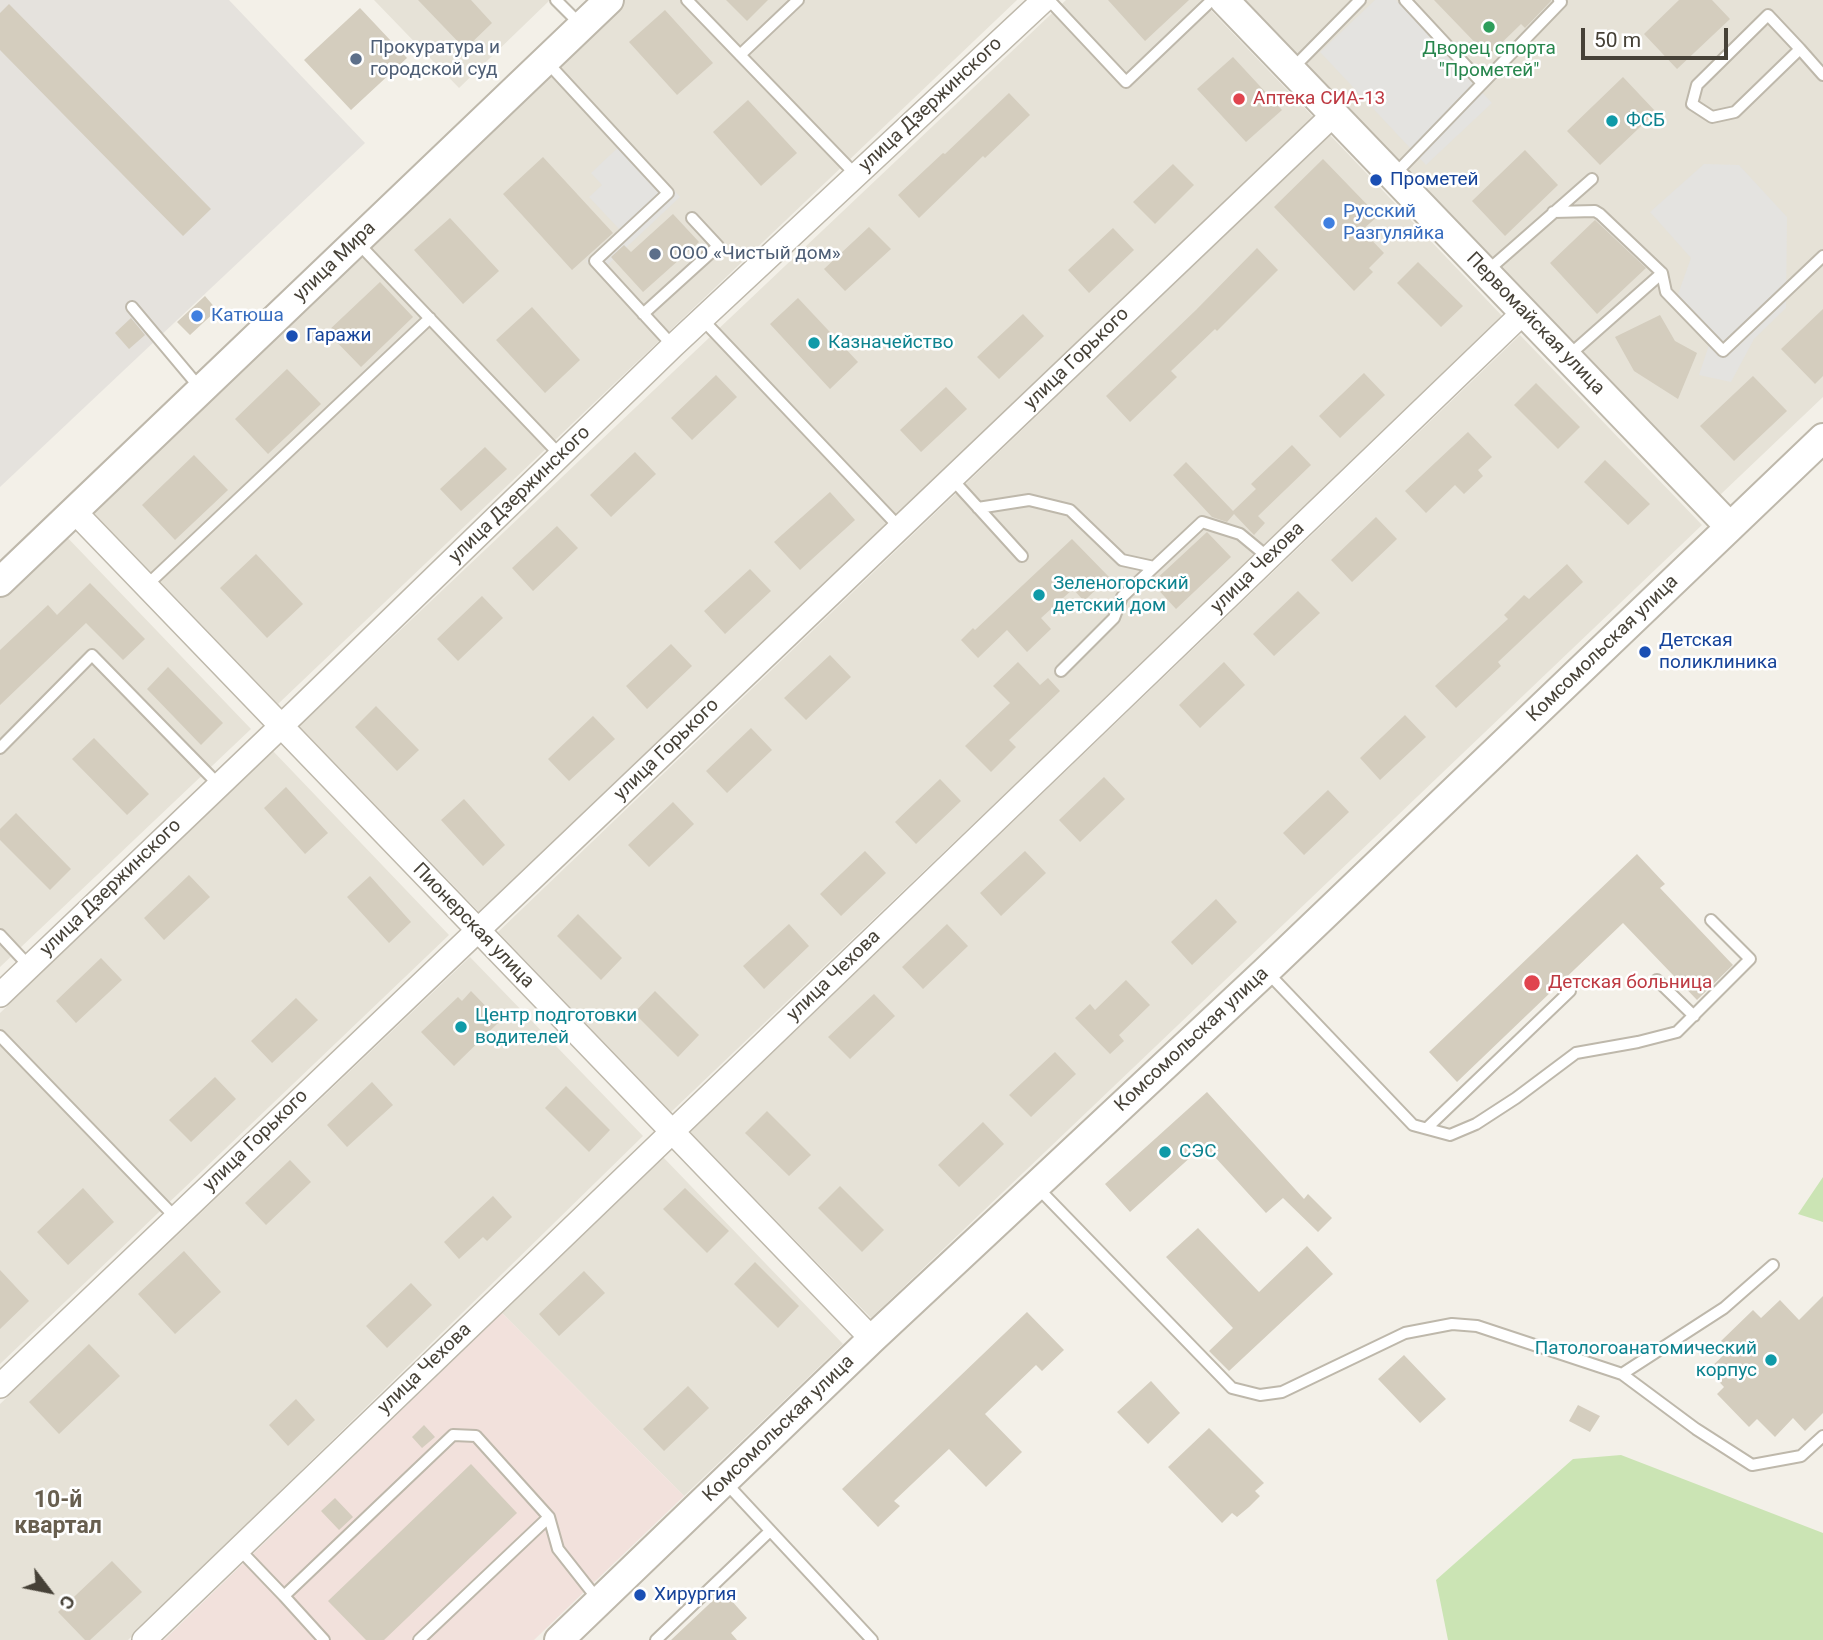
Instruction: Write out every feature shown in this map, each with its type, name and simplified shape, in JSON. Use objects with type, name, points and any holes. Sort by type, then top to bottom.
[{"type":"street","name":"улица Мира","points":[[0,582],[609,0]]},
{"type":"street","name":"улица Дзержинского","points":[[0,995],[673,346],[1046,0]]},
{"type":"street","name":"Первомайская улица","points":[[1224,0],[1730,527]]},
{"type":"street","name":"улица Горького","points":[[0,1386],[1334,114]]},
{"type":"street","name":"улица Чехова","points":[[144,1640],[1524,312]]},
{"type":"street","name":"Комсомольская улица","points":[[559,1640],[872,1339],[1266,971],[1823,438]]},
{"type":"street","name":"Пионерская улица","points":[[75,512],[872,1339]]},
{"type":"lane","points":[[556,0],[582,26]]},
{"type":"lane","points":[[687,0],[856,175]]},
{"type":"lane","points":[[740,55],[798,0]]},
{"type":"lane","points":[[1046,0],[1126,82],[1212,0]]},
{"type":"lane","points":[[1291,70],[1360,0]]},
{"type":"lane","points":[[1405,0],[1482,83]]},
{"type":"lane","points":[[1393,176],[1561,2],[1559,0]]},
{"type":"lane","points":[[1800,49],[1735,112],[1712,117],[1692,104],[1698,85],[1768,15],[1800,49],[1823,75]]},
{"type":"lane","points":[[545,60],[668,193],[595,261],[673,346]]},
{"type":"lane","points":[[1485,272],[1591,179]]},
{"type":"lane","points":[[1553,212],[1595,211],[1600,214],[1662,273],[1666,292],[1723,351],[1820,264]]},
{"type":"lane","points":[[643,314],[718,246],[692,218]]},
{"type":"lane","points":[[357,242],[560,456]]},
{"type":"lane","points":[[1566,357],[1662,273]]},
{"type":"lane","points":[[132,307],[202,390]]},
{"type":"lane","points":[[146,586],[430,318]]},
{"type":"lane","points":[[702,319],[900,528]]},
{"type":"lane","points":[[952,479],[1022,556]]},
{"type":"lane","points":[[978,508],[1029,500],[1070,510],[1122,560],[1154,567]]},
{"type":"lane","points":[[1061,671],[1115,618],[1122,597],[1202,522],[1240,534],[1269,558]]},
{"type":"lane","points":[[0,748],[92,655],[219,785]]},
{"type":"lane","points":[[1266,971],[1413,1125],[1450,1135],[1476,1124],[1516,1098],[1576,1053],[1638,1042],[1677,1031],[1750,959],[1711,920]]},
{"type":"lane","points":[[0,935],[29,966]]},
{"type":"lane","points":[[1657,980],[1694,1016]]},
{"type":"lane","points":[[1427,1128],[1570,991]]},
{"type":"lane","points":[[0,1035],[176,1218]]},
{"type":"lane","points":[[1036,1186],[1232,1388],[1260,1395],[1282,1392],[1405,1333],[1452,1324],[1477,1326],[1622,1374],[1696,1429],[1752,1465],[1801,1456],[1823,1436]]},
{"type":"lane","points":[[1622,1374],[1724,1308],[1773,1265]]},
{"type":"lane","points":[[284,1596],[453,1435],[476,1436],[550,1517],[558,1549],[599,1601]]},
{"type":"lane","points":[[724,1481],[872,1640]]},
{"type":"lane","points":[[419,1640],[550,1517]]},
{"type":"lane","points":[[656,1640],[770,1531]]},
{"type":"lane","points":[[239,1549],[324,1640]]},
{"type":"shaded area","points":[[0,0],[229,0],[365,143],[0,487]]},
{"type":"shaded area","points":[[374,0],[550,0],[459,88]]},
{"type":"shaded area","points":[[623,0],[1017,0],[278,704],[90,509]]},
{"type":"shaded area","points":[[1066,0],[1201,0],[1315,119],[481,914],[299,726]]},
{"type":"shaded area","points":[[1244,0],[1823,0],[1823,397],[1720,495]]},
{"type":"shaded area","points":[[1375,0],[1396,0],[1492,103],[1426,165],[1320,52]]},
{"type":"shaded area","points":[[1330,135],[1504,318],[671,1112],[498,932]]},
{"type":"shaded area","points":[[627,139],[680,197],[598,274],[586,261],[620,230],[589,197],[602,185],[591,173]]},
{"type":"shaded area","points":[[1704,164],[1739,165],[1787,217],[1786,308],[1754,339],[1731,382],[1699,375],[1710,342],[1676,300],[1691,258],[1650,212]]},
{"type":"shaded area","points":[[1520,335],[1702,525],[871,1318],[690,1132]]},
{"type":"shaded area","points":[[64,534],[251,729],[0,967],[0,595]]},
{"type":"shaded area","points":[[273,751],[449,935],[0,1364],[0,1013]]},
{"type":"shaded area","points":[[470,957],[643,1136],[128,1640],[0,1640],[0,1404]]},
{"type":"shaded area","points":[[663,1157],[843,1344],[684,1496],[502,1313]]},
{"type":"shaded area","points":[[502,1313],[684,1496],[534,1640],[164,1640]]},
{"type":"green space","points":[[1823,1177],[1823,1222],[1798,1214]]},
{"type":"green space","points":[[1621,1455],[1823,1533],[1823,1640],[1448,1640],[1436,1580],[1573,1459]]},
{"type":"building","points":[[418,0],[471,0],[492,23],[465,49]]},
{"type":"building","points":[[726,0],[768,0],[747,21]]},
{"type":"building","points":[[1108,0],[1189,0],[1145,41]]},
{"type":"building","name":"Дворец спорта \"Прометей\"","points":[[1434,0],[1551,1],[1525,28],[1521,24],[1488,56]]},
{"type":"building","points":[[1679,0],[1712,0],[1730,19],[1677,69],[1644,34]]},
{"type":"building","points":[[9,4],[211,209],[183,236],[0,50],[0,13]]},
{"type":"building","name":"Прокуратура и городской суд","points":[[360,8],[407,58],[351,110],[304,60]]},
{"type":"building","points":[[665,10],[713,63],[677,95],[629,42]]},
{"type":"building","name":"Аптека СИА-13","points":[[1233,57],[1282,110],[1246,142],[1197,89]]},
{"type":"building","name":"ФСБ","points":[[1623,77],[1656,112],[1600,165],[1567,131]]},
{"type":"building","points":[[1009,93],[1030,115],[919,218],[898,195]]},
{"type":"building","points":[[748,100],[797,153],[761,186],[713,132]]},
{"type":"building","points":[[1525,150],[1558,185],[1505,236],[1472,201]]},
{"type":"building","points":[[543,157],[613,233],[572,270],[503,194]]},
{"type":"building","name":"Русский Разгуляйка","points":[[1323,159],[1378,216],[1362,230],[1384,253],[1369,268],[1373,272],[1354,291],[1274,207]]},
{"type":"building","points":[[1173,164],[1194,185],[1155,224],[1133,202]]},
{"type":"building","points":[[673,214],[699,242],[643,292],[611,257],[624,245],[631,252]]},
{"type":"building","points":[[450,218],[499,271],[463,304],[414,250]]},
{"type":"building","points":[[1595,220],[1646,268],[1597,314],[1550,263]]},
{"type":"building","points":[[869,227],[891,249],[845,291],[824,269]]},
{"type":"building","points":[[1113,228],[1134,250],[1089,293],[1068,270]]},
{"type":"building","points":[[1257,248],[1278,270],[1217,331],[1215,329],[1171,371],[1177,377],[1130,422],[1106,396]]},
{"type":"building","points":[[1418,262],[1463,306],[1441,327],[1397,283]]},
{"type":"building","points":[[380,282],[413,317],[361,367],[327,332]]},
{"type":"building","name":"Катюша","points":[[205,296],[217,310],[190,335],[177,322]]},
{"type":"building","name":"Казначейство","points":[[798,298],[858,362],[830,389],[770,324]]},
{"type":"building","points":[[532,307],[580,360],[545,393],[496,340]]},
{"type":"building","points":[[1823,309],[1823,376],[1815,384],[1781,349]]},
{"type":"building","points":[[1023,314],[1044,336],[999,379],[977,357]]},
{"type":"building","points":[[1660,315],[1675,341],[1697,353],[1678,399],[1634,371],[1615,337]]},
{"type":"building","points":[[131,318],[145,335],[129,349],[115,333]]},
{"type":"building","points":[[287,369],[321,404],[268,454],[235,419]]},
{"type":"building","points":[[1364,373],[1385,395],[1340,438],[1319,416]]},
{"type":"building","points":[[716,375],[737,397],[692,440],[671,418]]},
{"type":"building","points":[[1753,376],[1787,411],[1734,461],[1700,426]]},
{"type":"building","points":[[1536,383],[1580,427],[1558,449],[1514,405]]},
{"type":"building","points":[[946,387],[967,409],[921,452],[900,430]]},
{"type":"building","points":[[1468,432],[1492,457],[1478,470],[1483,476],[1464,494],[1455,485],[1426,513],[1405,491]]},
{"type":"building","points":[[1292,445],[1311,465],[1258,516],[1265,523],[1254,535],[1234,514],[1227,522],[1212,517],[1173,475],[1186,462],[1233,511],[1256,489],[1251,484]]},
{"type":"building","points":[[485,447],[507,469],[461,511],[440,489]]},
{"type":"building","points":[[635,452],[656,474],[611,517],[590,495]]},
{"type":"building","points":[[194,455],[228,490],[175,540],[142,505]]},
{"type":"building","points":[[1605,460],[1650,504],[1628,525],[1584,482]]},
{"type":"building","points":[[830,492],[855,520],[800,570],[774,542]]},
{"type":"building","points":[[1376,517],[1397,539],[1352,582],[1331,560]]},
{"type":"building","points":[[557,526],[578,548],[533,591],[512,568]]},
{"type":"building","points":[[1207,532],[1231,557],[1176,609],[1152,583]]},
{"type":"building","name":"Зеленогорский детский дом","points":[[1072,539],[1109,577],[1084,601],[1073,589],[1041,618],[1051,629],[1027,652],[1007,630],[978,658],[961,640]]},
{"type":"building","points":[[256,554],[303,604],[267,638],[220,588]]},
{"type":"building","points":[[1567,564],[1583,582],[1498,662],[1501,666],[1456,708],[1435,686],[1508,619],[1504,615],[1524,595],[1529,599]]},
{"type":"building","points":[[750,569],[771,591],[725,634],[704,611]]},
{"type":"building","points":[[90,583],[145,639],[123,660],[86,623],[0,705],[0,650],[48,605],[57,615]]},
{"type":"building","points":[[1298,591],[1320,613],[1274,656],[1253,634]]},
{"type":"building","points":[[482,596],[503,618],[458,661],[437,639]]},
{"type":"building","points":[[671,644],[692,666],[647,709],[626,686]]},
{"type":"building","points":[[830,655],[851,677],[806,720],[784,698]]},
{"type":"building","points":[[1018,662],[1040,685],[1048,678],[1060,691],[1009,740],[1016,747],[991,772],[965,746],[1010,703],[993,686]]},
{"type":"building","points":[[1224,662],[1245,685],[1200,728],[1179,705]]},
{"type":"building","points":[[168,667],[223,723],[201,745],[147,689]]},
{"type":"building","points":[[376,706],[419,750],[397,771],[355,727]]},
{"type":"building","points":[[1405,715],[1426,737],[1380,780],[1360,758]]},
{"type":"building","points":[[593,716],[615,739],[569,781],[548,759]]},
{"type":"building","points":[[751,728],[772,750],[727,793],[706,771]]},
{"type":"building","points":[[94,738],[149,794],[127,815],[72,759]]},
{"type":"building","points":[[1104,777],[1125,799],[1080,842],[1059,820]]},
{"type":"building","points":[[940,779],[961,801],[916,844],[895,822]]},
{"type":"building","points":[[286,787],[328,833],[305,854],[264,808]]},
{"type":"building","points":[[1328,790],[1349,812],[1304,855],[1283,833]]},
{"type":"building","points":[[464,799],[505,845],[483,866],[441,820]]},
{"type":"building","points":[[673,802],[694,824],[649,867],[628,845]]},
{"type":"building","points":[[16,813],[71,869],[50,890],[0,840],[0,829]]},
{"type":"building","points":[[865,851],[886,873],[841,916],[820,894]]},
{"type":"building","points":[[1025,851],[1046,873],[1001,916],[980,893]]},
{"type":"building","name":"Детская больница","points":[[1637,854],[1665,884],[1660,888],[1733,965],[1697,1000],[1623,923],[1457,1082],[1429,1052]]},
{"type":"building","points":[[189,875],[210,897],[164,940],[144,918]]},
{"type":"building","points":[[370,876],[411,922],[389,943],[347,897]]},
{"type":"building","points":[[1216,899],[1237,922],[1192,965],[1171,942]]},
{"type":"building","points":[[578,914],[622,958],[601,980],[557,936]]},
{"type":"building","points":[[789,924],[809,946],[764,989],[743,966]]},
{"type":"building","points":[[947,924],[968,946],[923,989],[902,967]]},
{"type":"building","points":[[101,958],[122,980],[76,1023],[56,1001]]},
{"type":"building","points":[[1126,980],[1150,1005],[1119,1035],[1124,1041],[1110,1054],[1075,1018],[1090,1004],[1095,1010]]},
{"type":"building","name":"Центр подготовки водителей","points":[[471,991],[500,1021],[454,1066],[421,1032],[458,997],[462,1001]]},
{"type":"building","points":[[655,991],[699,1035],[678,1057],[634,1013]]},
{"type":"building","points":[[874,994],[895,1016],[850,1059],[828,1037]]},
{"type":"building","points":[[296,998],[318,1020],[272,1063],[251,1041]]},
{"type":"building","points":[[1055,1052],[1076,1074],[1031,1117],[1009,1095]]},
{"type":"building","points":[[215,1077],[236,1099],[191,1142],[169,1120]]},
{"type":"building","points":[[372,1082],[393,1105],[347,1147],[327,1125]]},
{"type":"building","points":[[566,1086],[610,1130],[589,1152],[545,1108]]},
{"type":"building","name":"СЭС","points":[[1207,1092],[1304,1199],[1308,1194],[1332,1218],[1318,1232],[1283,1198],[1266,1213],[1204,1145],[1130,1212],[1105,1184]]},
{"type":"building","points":[[767,1111],[811,1155],[789,1176],[745,1133]]},
{"type":"building","points":[[983,1122],[1004,1144],[959,1187],[938,1165]]},
{"type":"building","points":[[290,1160],[311,1182],[266,1225],[245,1203]]},
{"type":"building","points":[[840,1186],[884,1230],[862,1252],[818,1208]]},
{"type":"building","points":[[83,1188],[114,1222],[68,1265],[37,1232]]},
{"type":"building","points":[[685,1188],[729,1231],[707,1253],[663,1209]]},
{"type":"building","points":[[493,1196],[512,1217],[487,1241],[483,1237],[459,1259],[444,1242]]},
{"type":"building","points":[[1198,1228],[1259,1292],[1307,1246],[1333,1274],[1229,1371],[1209,1351],[1233,1328],[1166,1257]]},
{"type":"building","points":[[184,1251],[221,1292],[175,1334],[138,1294]]},
{"type":"building","points":[[755,1262],[799,1306],[778,1328],[734,1284]]},
{"type":"building","points":[[0,1270],[29,1301],[0,1329]]},
{"type":"building","points":[[584,1271],[605,1293],[559,1336],[539,1314]]},
{"type":"building","points":[[411,1283],[432,1305],[387,1348],[366,1326]]},
{"type":"building","name":"Патологоанатомический корпус","points":[[1823,1296],[1823,1413],[1805,1431],[1793,1418],[1775,1437],[1757,1419],[1749,1427],[1717,1394],[1724,1387],[1708,1370],[1729,1350],[1721,1341],[1753,1310],[1761,1318],[1780,1300],[1799,1320]]},
{"type":"building","points":[[1027,1312],[1064,1350],[1042,1371],[1036,1365],[985,1414],[1022,1452],[986,1487],[949,1449],[894,1501],[900,1506],[878,1527],[842,1489]]},
{"type":"building","points":[[89,1344],[120,1376],[59,1434],[29,1402]]},
{"type":"building","points":[[1404,1355],[1446,1399],[1420,1423],[1378,1379]]},
{"type":"building","points":[[1151,1381],[1180,1413],[1148,1444],[1117,1412]]},
{"type":"building","points":[[688,1386],[709,1408],[664,1451],[643,1429]]},
{"type":"building","points":[[296,1399],[315,1420],[288,1446],[269,1425]]},
{"type":"building","points":[[1578,1405],[1600,1416],[1590,1432],[1569,1421]]},
{"type":"building","points":[[424,1425],[435,1437],[422,1448],[412,1437]]},
{"type":"building","points":[[1209,1428],[1264,1483],[1255,1491],[1260,1496],[1249,1507],[1237,1517],[1232,1513],[1222,1523],[1168,1467]]},
{"type":"building","points":[[471,1464],[517,1513],[384,1640],[366,1640],[328,1601]]},
{"type":"building","points":[[335,1498],[353,1517],[339,1530],[321,1511]]},
{"type":"building","points":[[112,1561],[142,1592],[90,1640],[85,1640],[58,1612]]},
{"type":"building","points":[[723,1591],[747,1618],[731,1633],[737,1640],[671,1640]]},
{"type":"place","name":"Дворец спорта \"Прометей\"","points":[[1489,27]]},
{"type":"place","name":"Прокуратура и городской суд","points":[[356,59]]},
{"type":"place","name":"Аптека СИА-13","points":[[1239,99]]},
{"type":"place","name":"ФСБ","points":[[1612,121]]},
{"type":"place","name":"Прометей","points":[[1376,180]]},
{"type":"place","name":"Русский Разгуляйка","points":[[1329,223]]},
{"type":"place","name":"ООО «Чистый дом»","points":[[655,254]]},
{"type":"place","name":"Катюша","points":[[197,316]]},
{"type":"place","name":"Гаражи","points":[[292,336]]},
{"type":"place","name":"Казначейство","points":[[814,343]]},
{"type":"place","name":"Зеленогорский детский дом","points":[[1039,595]]},
{"type":"place","name":"Детская поликлиника","points":[[1645,652]]},
{"type":"place","name":"Детская больница","points":[[1532,983]]},
{"type":"place","name":"Центр подготовки водителей","points":[[461,1027]]},
{"type":"place","name":"СЭС","points":[[1165,1152]]},
{"type":"place","name":"Патологоанатомический корпус","points":[[1771,1360]]},
{"type":"place","name":"Хирургия","points":[[640,1595]]},
{"type":"district","name":"10-й квартал","points":[[58,1514]]}]
